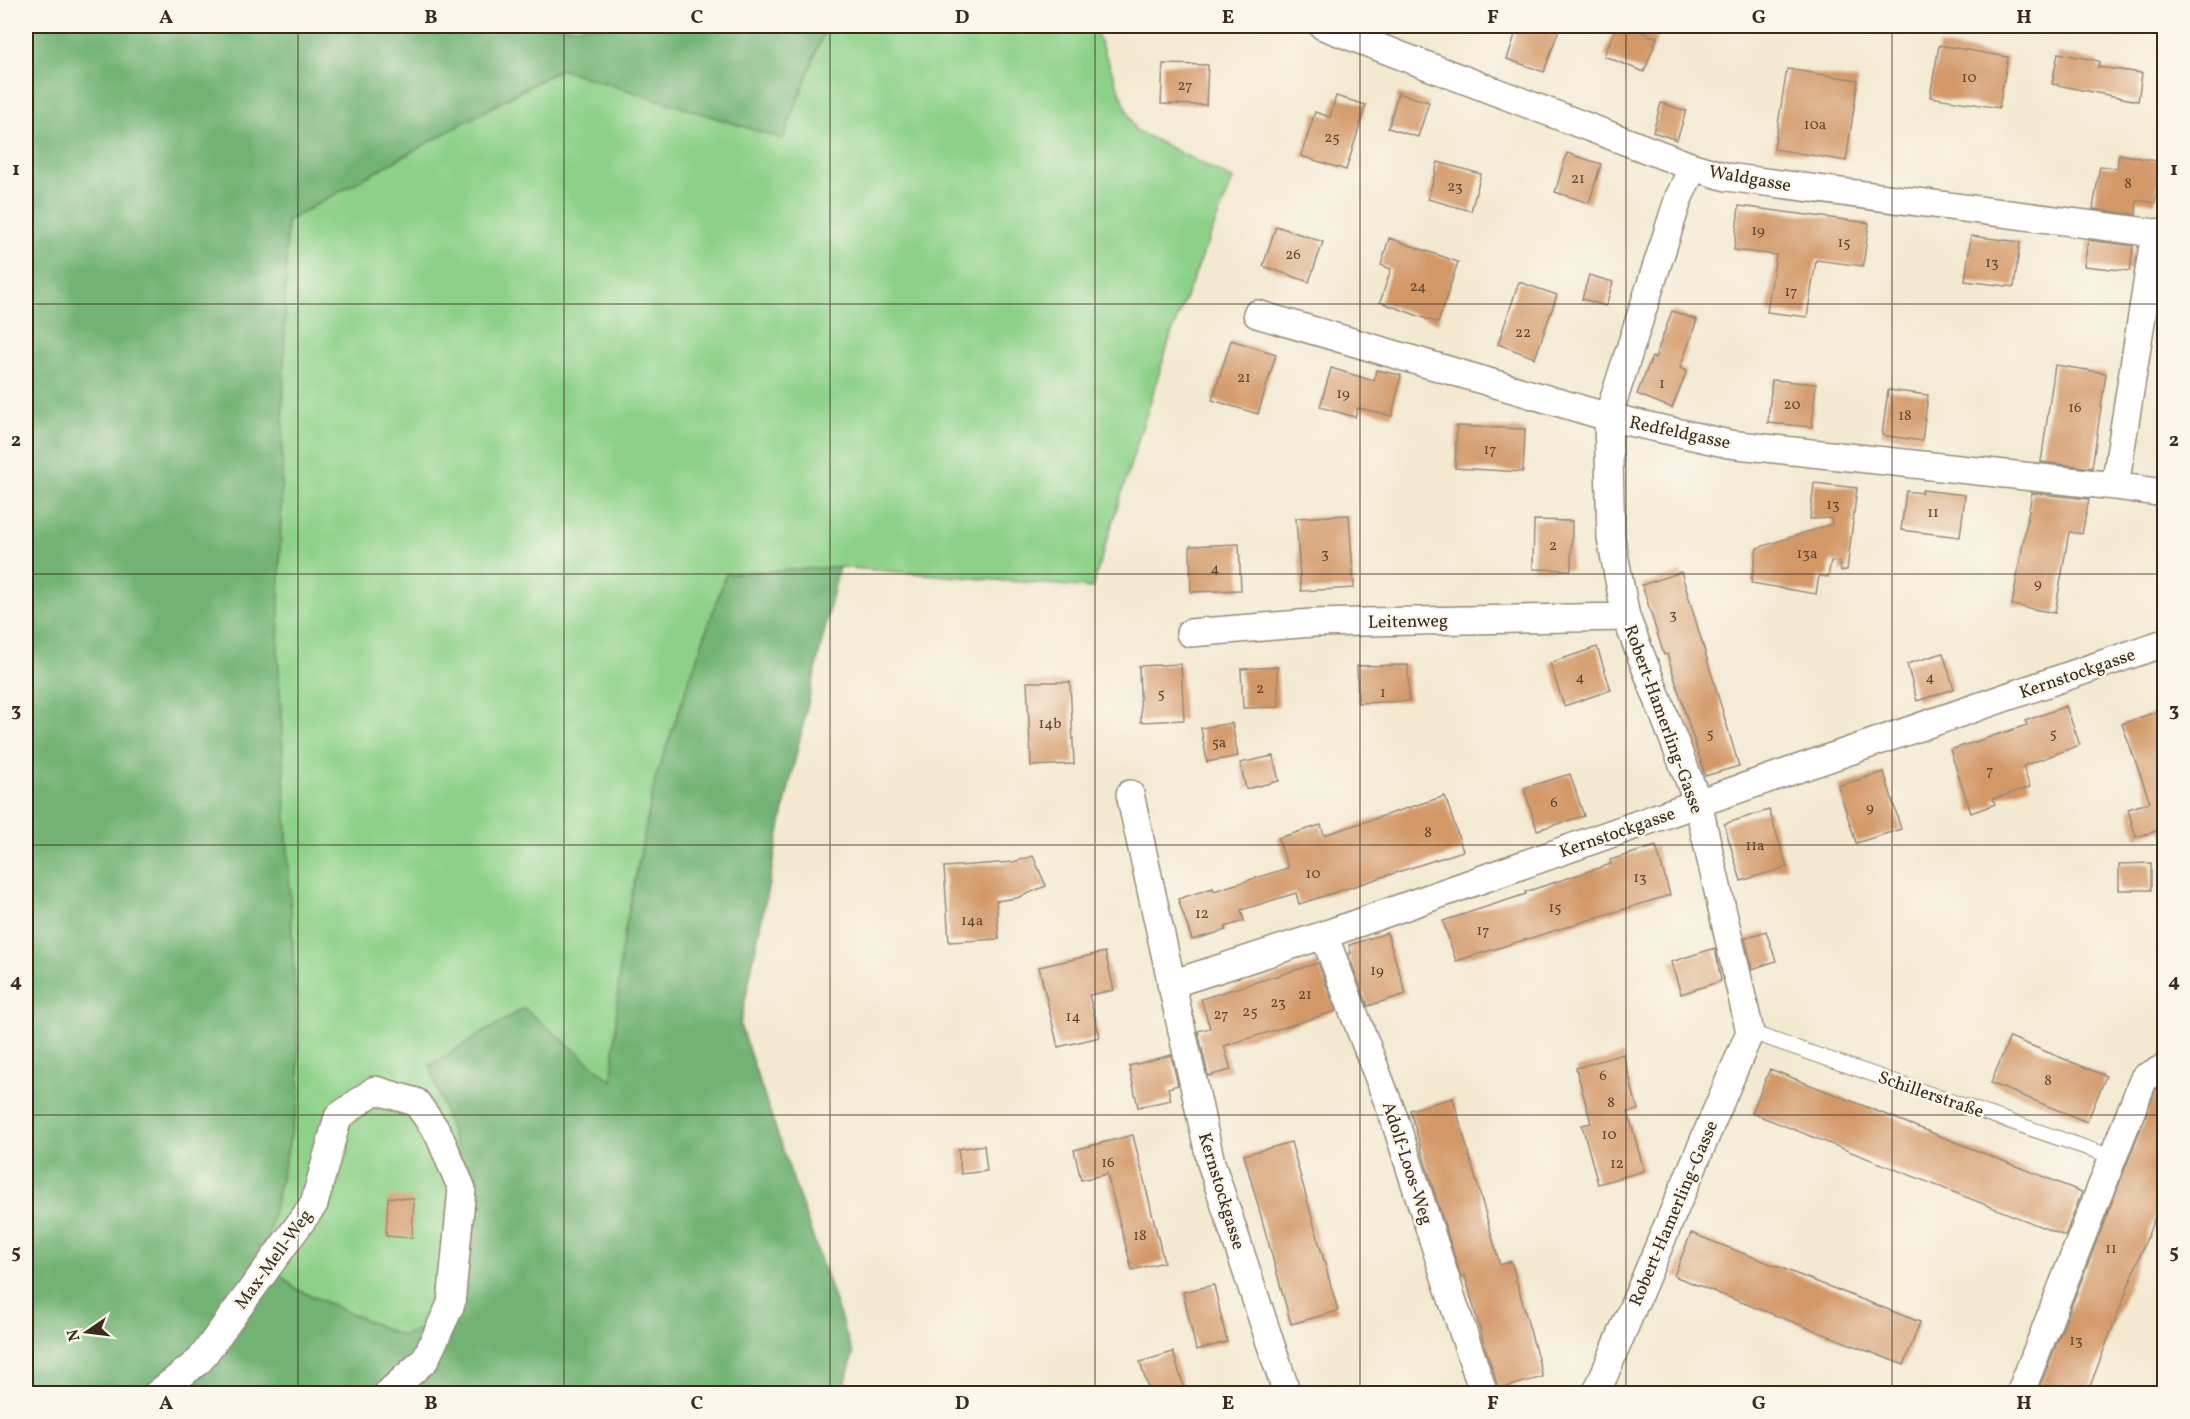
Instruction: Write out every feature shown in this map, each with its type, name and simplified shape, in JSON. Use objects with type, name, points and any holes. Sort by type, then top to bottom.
[{"type":"street","name":"Waldgasse","points":[[1323,26],[1693,167],[1727,177],[2160,232]]},
{"type":"street","name":"Robert-Hamerling-Gasse","points":[[1596,1394],[1750,1032],[1698,803],[1626,617],[1611,538],[1608,417],[1679,197],[1693,167]]},
{"type":"street","points":[[2115,486],[2160,232]]},
{"type":"street","name":"Redfeldgasse","points":[[1257,314],[1608,417],[1729,444],[2164,493]]},
{"type":"street","name":"Leitenweg","points":[[1190,633],[1312,623],[1626,617]]},
{"type":"street","name":"Kernstockgasse","points":[[1172,984],[1324,935],[1698,803],[2164,643]]},
{"type":"street","name":"Kernstockgasse","points":[[1130,794],[1211,1163],[1287,1394]]},
{"type":"street","name":"Adolf-Loos-Weg","points":[[1324,935],[1394,1118],[1484,1394]]},
{"type":"street","points":[[2019,1394],[2144,1078],[2164,1068]]},
{"type":"street","name":"Max-Mell-Weg","points":[[157,1394],[200,1360],[314,1204],[338,1117],[375,1090],[416,1102],[438,1133],[462,1189],[451,1304],[425,1360],[387,1394]]},
{"type":"lane","name":"Schillerstraße","points":[[1750,1032],[2113,1157]]},
{"type":"green space","points":[[26,26],[826,26],[783,139],[560,69],[287,221],[278,655],[300,1095],[263,1257],[294,1288],[401,1336],[460,1316],[476,1211],[430,1065],[524,1008],[612,1081],[621,950],[655,780],[726,574],[839,567],[786,799],[740,1025],[853,1354],[843,1393],[26,1393]]},
{"type":"green space","points":[[826,26],[1094,26],[1135,130],[1233,179],[1172,332],[1092,588],[839,567],[726,574],[655,780],[621,950],[612,1081],[430,1065],[476,1211],[460,1316],[402,1336],[294,1288],[263,1257],[300,1095],[278,655],[287,221],[561,69],[783,139]]},
{"type":"building","points":[[1518,26],[1560,26],[1544,72],[1507,59]]},
{"type":"building","points":[[1616,26],[1626,26],[1657,38],[1644,72],[1604,56]]},
{"type":"building","points":[[1939,45],[2008,57],[1999,108],[1930,97]]},
{"type":"building","points":[[2058,53],[2099,61],[2098,67],[2142,73],[2138,101],[2052,84]]},
{"type":"building","points":[[1163,64],[1208,65],[1206,105],[1161,104]]},
{"type":"building","points":[[1787,69],[1858,80],[1846,161],[1774,149]]},
{"type":"building","points":[[1398,93],[1429,102],[1418,137],[1388,128]]},
{"type":"building","points":[[1336,96],[1366,105],[1346,170],[1301,156],[1315,112],[1330,117]]},
{"type":"building","points":[[1661,103],[1686,111],[1677,140],[1653,132]]},
{"type":"building","points":[[1567,153],[1601,164],[1589,203],[1555,192]]},
{"type":"building","points":[[2119,154],[2162,162],[2155,203],[2137,200],[2136,215],[2093,209],[2100,166],[2117,168]]},
{"type":"building","points":[[1438,162],[1481,174],[1471,211],[1428,199]]},
{"type":"building","points":[[1739,206],[1869,223],[1863,266],[1816,260],[1807,317],[1767,312],[1776,255],[1734,250]]},
{"type":"building","points":[[1276,226],[1323,242],[1309,282],[1263,266]]},
{"type":"building","points":[[1971,236],[2020,242],[2014,287],[1965,281]]},
{"type":"building","points":[[1389,238],[1458,262],[1438,323],[1380,302],[1391,269],[1381,265]]},
{"type":"building","points":[[2088,240],[2133,246],[2130,271],[2084,266]]},
{"type":"building","points":[[1589,275],[1613,282],[1606,306],[1582,299]]},
{"type":"building","points":[[1519,282],[1557,295],[1535,358],[1498,344]]},
{"type":"building","points":[[1672,311],[1697,320],[1680,368],[1687,371],[1672,408],[1637,394],[1652,357],[1655,358]]},
{"type":"building","points":[[1231,340],[1276,354],[1258,414],[1212,400]]},
{"type":"building","points":[[2055,365],[2106,373],[2092,468],[2041,462]]},
{"type":"building","points":[[1331,368],[1374,381],[1376,370],[1401,375],[1392,416],[1358,408],[1355,417],[1320,407]]},
{"type":"building","points":[[1772,380],[1816,384],[1812,427],[1768,423]]},
{"type":"building","points":[[1888,390],[1928,395],[1922,441],[1882,435]]},
{"type":"building","points":[[1457,426],[1525,429],[1523,472],[1455,468]]},
{"type":"building","points":[[1814,483],[1857,488],[1847,570],[1841,571],[1839,562],[1831,561],[1828,577],[1819,576],[1816,594],[1751,583],[1757,548],[1832,524],[1831,518],[1810,519]]},
{"type":"building","points":[[1922,490],[1965,495],[1960,537],[1901,530],[1906,491],[1922,493]]},
{"type":"building","points":[[2032,493],[2089,499],[2082,534],[2069,532],[2055,613],[2012,605]]},
{"type":"building","points":[[1349,515],[1354,588],[1301,591],[1296,518]]},
{"type":"building","points":[[1534,520],[1572,521],[1571,570],[1533,569]]},
{"type":"building","points":[[1239,544],[1241,590],[1191,592],[1190,546]]},
{"type":"building","points":[[1681,572],[1739,766],[1705,776],[1667,654],[1664,655],[1642,585]]},
{"type":"building","points":[[1597,647],[1611,690],[1564,706],[1550,663]]},
{"type":"building","points":[[1943,653],[1954,689],[1917,701],[1907,664]]},
{"type":"building","points":[[1181,664],[1184,720],[1141,722],[1139,666]]},
{"type":"building","points":[[1408,665],[1409,701],[1358,703],[1357,666]]},
{"type":"building","points":[[1277,667],[1279,707],[1243,708],[1241,669]]},
{"type":"building","points":[[1027,682],[1070,682],[1074,764],[1031,766]]},
{"type":"building","points":[[2066,706],[2080,745],[2023,766],[2030,787],[1993,799],[1995,804],[1971,813],[1950,750],[2027,725],[2025,721]]},
{"type":"building","points":[[2164,709],[2164,832],[2161,833],[2160,830],[2136,837],[2128,809],[2150,802],[2122,724]]},
{"type":"building","points":[[1232,723],[1238,756],[1207,762],[1201,728]]},
{"type":"building","points":[[1273,756],[1279,781],[1246,789],[1240,763]]},
{"type":"building","points":[[1884,772],[1901,829],[1856,843],[1838,786]]},
{"type":"building","points":[[1570,774],[1584,816],[1537,830],[1524,788]]},
{"type":"building","points":[[1445,796],[1463,851],[1299,904],[1296,893],[1241,910],[1244,921],[1225,927],[1226,930],[1192,940],[1178,899],[1213,888],[1214,891],[1288,868],[1278,838],[1321,825],[1324,835]]},
{"type":"building","points":[[1769,810],[1787,867],[1741,881],[1724,824]]},
{"type":"building","points":[[1656,846],[1670,895],[1456,961],[1443,921],[1526,894],[1525,892],[1611,864],[1610,860]]},
{"type":"building","points":[[1033,856],[1046,886],[1017,898],[996,901],[999,939],[949,942],[944,867],[1013,862]]},
{"type":"building","points":[[2151,863],[2151,890],[2119,890],[2119,864]]},
{"type":"building","points":[[1766,931],[1776,961],[1752,969],[1745,938]]},
{"type":"building","points":[[1387,933],[1406,994],[1368,1006],[1348,954],[1351,953],[1349,945]]},
{"type":"building","points":[[1715,948],[1721,981],[1681,994],[1671,962]]},
{"type":"building","points":[[1105,952],[1114,990],[1089,995],[1100,1037],[1058,1047],[1039,967]]},
{"type":"building","points":[[1318,963],[1336,1011],[1224,1046],[1231,1070],[1208,1076],[1198,1031],[1210,1028],[1201,999]]},
{"type":"building","points":[[2010,1037],[2106,1076],[2087,1122],[1991,1083]]},
{"type":"building","points":[[1623,1054],[1638,1110],[1628,1112],[1644,1171],[1598,1184],[1582,1125],[1591,1123],[1576,1068]]},
{"type":"building","points":[[1171,1055],[1178,1085],[1168,1088],[1171,1100],[1138,1107],[1129,1066]]},
{"type":"building","points":[[1770,1069],[2082,1192],[2065,1236],[1752,1113]]},
{"type":"building","points":[[2164,1085],[2164,1193],[2087,1394],[2037,1394],[2156,1089]]},
{"type":"building","points":[[1453,1098],[1500,1265],[1511,1261],[1543,1377],[1499,1389],[1465,1275],[1461,1277],[1410,1110]]},
{"type":"building","points":[[1133,1135],[1164,1262],[1132,1270],[1107,1174],[1081,1180],[1074,1150]]},
{"type":"building","points":[[1291,1142],[1338,1311],[1291,1324],[1244,1155]]},
{"type":"building","points":[[984,1145],[987,1171],[961,1174],[958,1149]]},
{"type":"building","points":[[388,1197],[414,1199],[412,1238],[386,1236]]},
{"type":"building","points":[[1691,1233],[1920,1322],[1904,1365],[1674,1276]]},
{"type":"building","points":[[1214,1285],[1227,1342],[1196,1350],[1183,1292]]},
{"type":"building","points":[[1173,1352],[1186,1394],[1150,1394],[1140,1362]]}]
